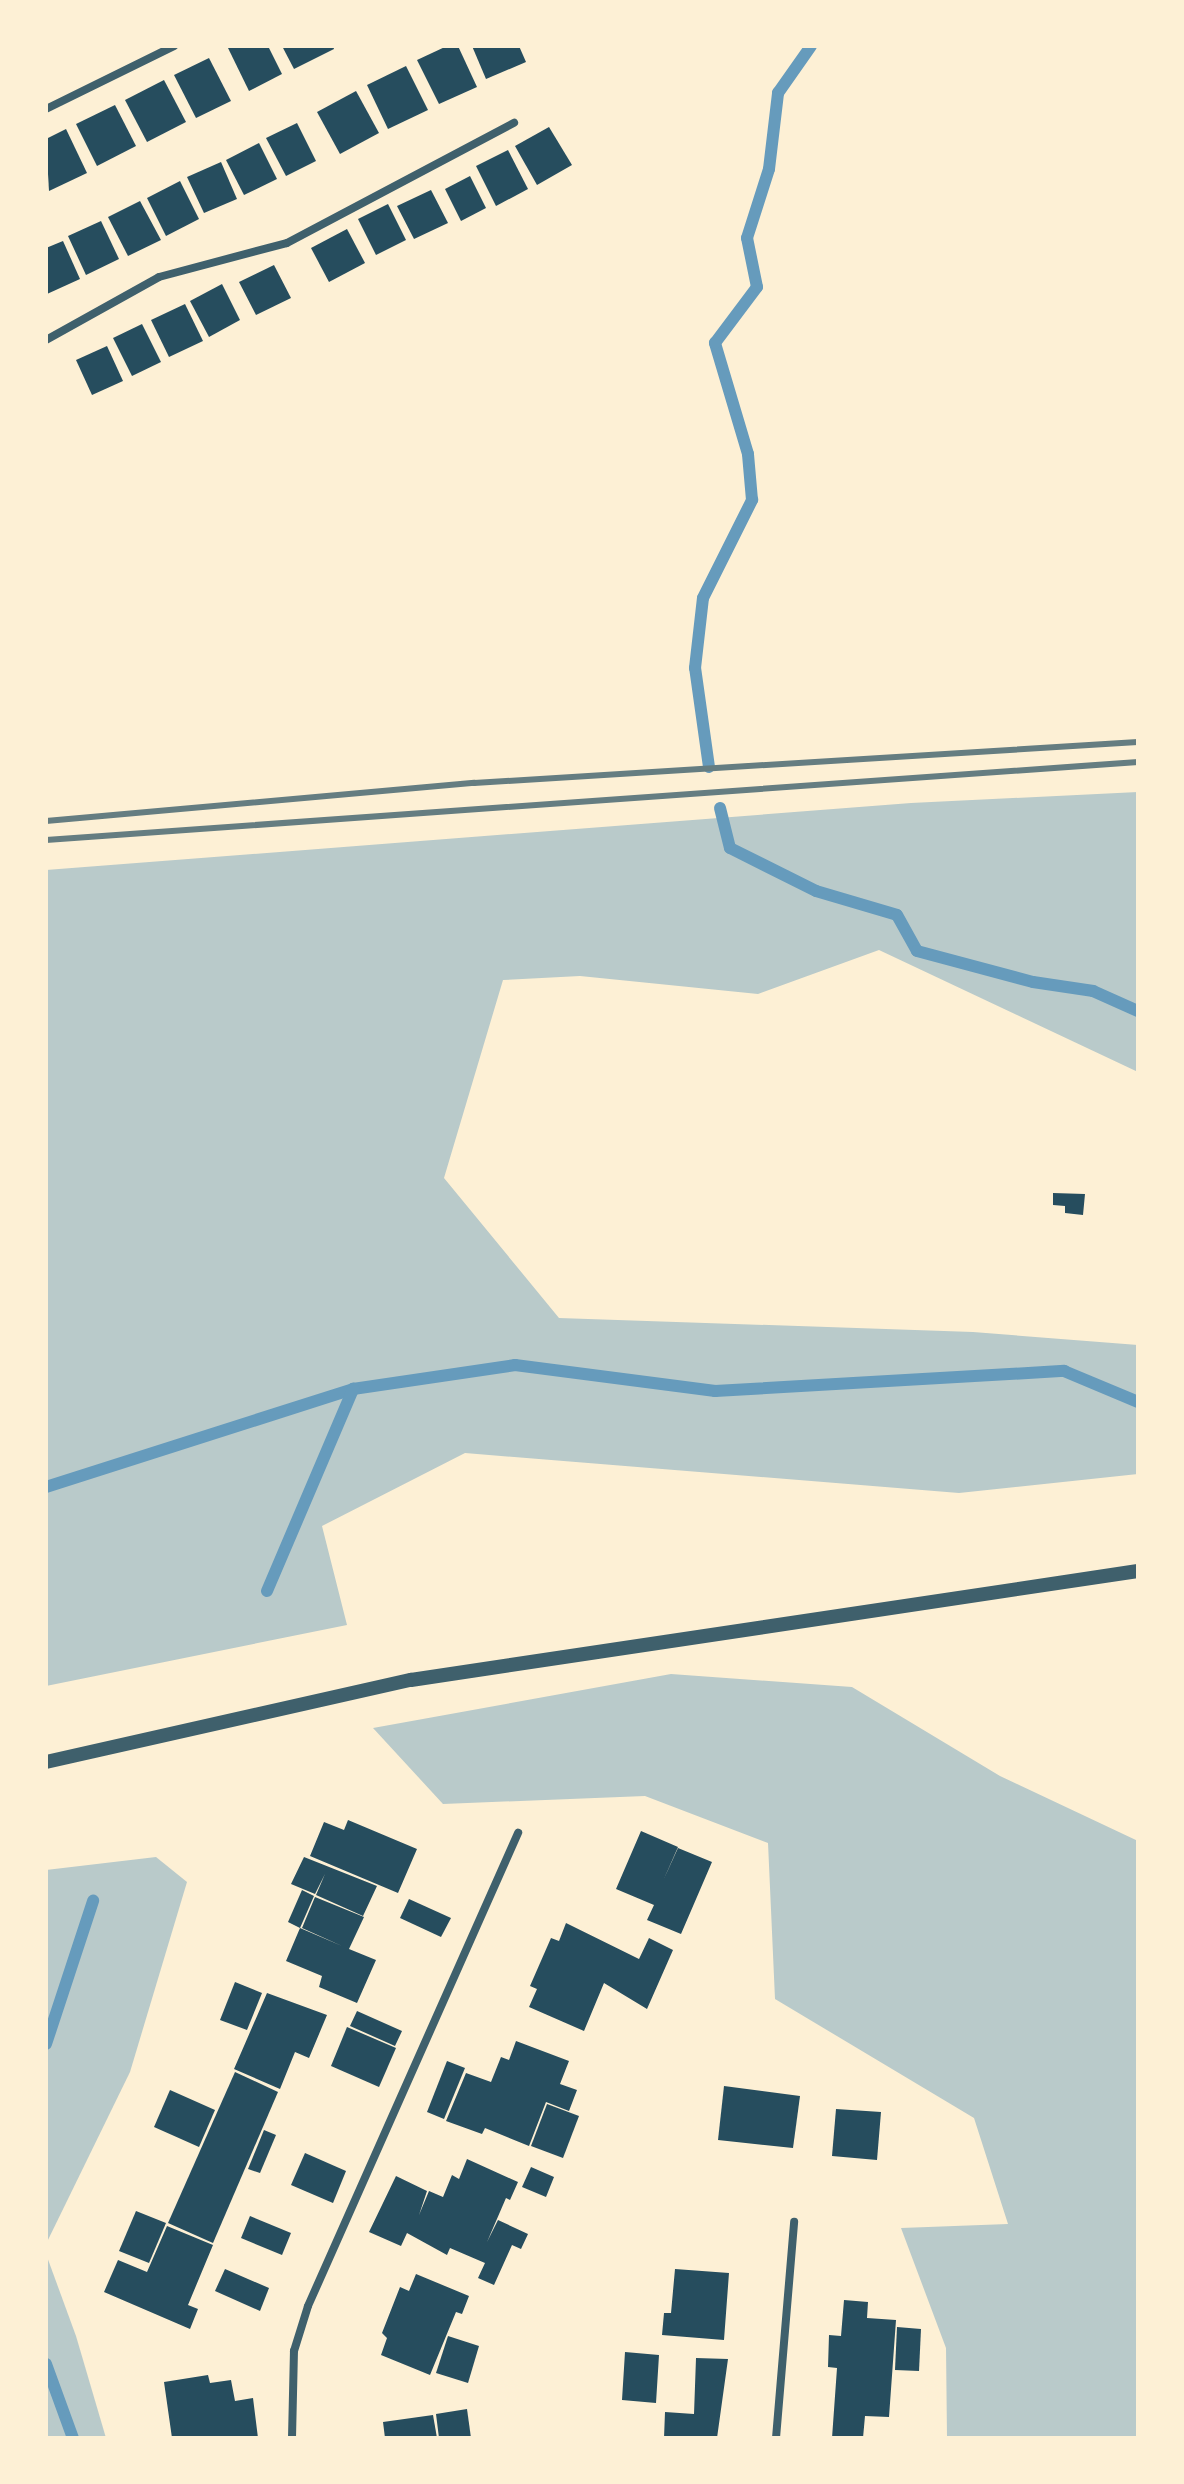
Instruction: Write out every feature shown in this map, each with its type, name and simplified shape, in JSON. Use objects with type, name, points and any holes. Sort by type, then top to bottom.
[{"type":"street","points":[[46,109],[174,46]]},
{"type":"street","points":[[46,340],[159,277],[287,243],[514,123]]},
{"type":"street","points":[[46,1762],[411,1680],[1138,1571]]},
{"type":"street","points":[[292,2438],[294,2351],[308,2306],[518,1833]]},
{"type":"street","points":[[776,2438],[794,2222]]},
{"type":"shaded area","points":[[1138,792],[1138,1072],[879,950],[758,994],[580,976],[503,980],[444,1178],[559,1318],[973,1332],[1138,1345],[1138,1474],[959,1493],[465,1453],[322,1526],[347,1625],[46,1686],[46,870],[911,803]]},
{"type":"shaded area","points":[[671,1674],[852,1687],[1000,1776],[1138,1841],[1138,2438],[947,2438],[946,2348],[901,2228],[1008,2224],[974,2118],[775,1999],[768,1843],[645,1796],[443,1804],[373,1728]]},
{"type":"shaded area","points":[[156,1857],[187,1882],[130,2072],[46,2244],[46,1870]]},
{"type":"shaded area","points":[[46,2254],[76,2336],[106,2438],[46,2438]]},
{"type":"building","points":[[268,46],[282,74],[249,91],[228,48]]},
{"type":"building","points":[[282,46],[333,46],[334,49],[294,69]]},
{"type":"building","points":[[447,46],[458,46],[477,87],[439,104],[417,60]]},
{"type":"building","points":[[472,46],[519,46],[526,62],[486,79]]},
{"type":"building","points":[[209,58],[231,101],[196,118],[174,75]]},
{"type":"building","points":[[406,66],[428,110],[388,129],[367,85]]},
{"type":"building","points":[[164,80],[186,122],[147,142],[125,100]]},
{"type":"building","points":[[356,91],[379,133],[340,154],[317,112]]},
{"type":"building","points":[[115,105],[136,146],[97,166],[76,124]]},
{"type":"building","points":[[297,123],[316,161],[286,176],[266,138]]},
{"type":"building","points":[[549,127],[572,165],[537,185],[515,146]]},
{"type":"building","points":[[66,129],[87,173],[49,191],[46,139]]},
{"type":"building","points":[[259,143],[277,179],[244,195],[226,160]]},
{"type":"building","points":[[508,150],[528,189],[496,206],[476,166]]},
{"type":"building","points":[[221,162],[237,199],[204,213],[187,177]]},
{"type":"building","points":[[470,176],[486,208],[461,221],[445,189]]},
{"type":"building","points":[[180,181],[199,219],[166,236],[147,198]]},
{"type":"building","points":[[431,190],[448,223],[414,239],[397,206]]},
{"type":"building","points":[[140,201],[161,240],[128,256],[108,217]]},
{"type":"building","points":[[388,204],[406,240],[376,255],[358,219]]},
{"type":"building","points":[[101,221],[119,259],[86,275],[68,236]]},
{"type":"building","points":[[347,229],[365,263],[329,282],[311,248]]},
{"type":"building","points":[[63,241],[80,279],[47,294],[46,248]]},
{"type":"building","points":[[274,265],[291,298],[256,315],[239,282]]},
{"type":"building","points":[[222,284],[240,320],[209,337],[190,301]]},
{"type":"building","points":[[185,304],[203,341],[169,357],[151,320]]},
{"type":"building","points":[[142,324],[161,362],[132,376],[113,338]]},
{"type":"building","points":[[107,346],[123,381],[92,395],[76,360]]},
{"type":"building","points":[[1053,1193],[1085,1194],[1083,1215],[1065,1213],[1065,1206],[1053,1205]]},
{"type":"building","points":[[348,1820],[417,1849],[398,1893],[310,1856],[324,1822],[344,1830]]},
{"type":"building","points":[[641,1831],[678,1847],[663,1881],[678,1848],[712,1862],[681,1934],[647,1920],[654,1905],[616,1889]]},
{"type":"building","points":[[304,1857],[377,1886],[363,1916],[316,1895],[325,1874],[315,1894],[291,1884]]},
{"type":"building","points":[[302,1890],[314,1896],[300,1928],[288,1922]]},
{"type":"building","points":[[315,1897],[364,1917],[349,1949],[376,1960],[357,2003],[319,1987],[322,1976],[286,1961],[300,1928],[342,1946],[302,1928]]},
{"type":"building","points":[[409,1899],[451,1918],[441,1937],[400,1918]]},
{"type":"building","points":[[566,1923],[639,1959],[649,1938],[673,1950],[647,2009],[604,1983],[584,2031],[529,2007],[537,1989],[530,1986],[551,1938],[559,1941]]},
{"type":"building","points":[[235,1982],[262,1993],[247,2030],[220,2020]]},
{"type":"building","points":[[267,1993],[327,2015],[309,2058],[295,2052],[280,2089],[234,2069]]},
{"type":"building","points":[[357,2011],[402,2031],[395,2046],[350,2026]]},
{"type":"building","points":[[347,2027],[396,2048],[379,2087],[331,2066]]},
{"type":"building","points":[[516,2041],[569,2061],[560,2084],[577,2090],[569,2111],[546,2102],[529,2146],[485,2128],[482,2134],[446,2121],[466,2073],[491,2082],[501,2057],[509,2060]]},
{"type":"building","points":[[447,2061],[465,2068],[444,2119],[427,2112]]},
{"type":"building","points":[[235,2072],[278,2092],[213,2243],[168,2223]]},
{"type":"building","points":[[724,2086],[800,2096],[793,2148],[718,2140]]},
{"type":"building","points":[[170,2090],[215,2110],[199,2147],[154,2127]]},
{"type":"building","points":[[547,2104],[579,2116],[563,2158],[531,2146]]},
{"type":"building","points":[[836,2109],[881,2112],[877,2160],[832,2156]]},
{"type":"building","points":[[264,2130],[276,2135],[260,2173],[248,2169]]},
{"type":"building","points":[[305,2153],[346,2171],[333,2203],[291,2185]]},
{"type":"building","points":[[467,2159],[518,2182],[510,2200],[506,2198],[487,2242],[498,2220],[528,2234],[521,2249],[512,2245],[494,2285],[478,2278],[485,2263],[450,2248],[447,2255],[407,2233],[401,2246],[369,2232],[396,2176],[427,2191],[419,2215],[429,2191],[443,2197],[452,2175],[459,2179]]},
{"type":"building","points":[[531,2167],[554,2177],[546,2197],[522,2187]]},
{"type":"building","points":[[136,2211],[166,2223],[149,2263],[119,2251]]},
{"type":"building","points":[[250,2216],[291,2233],[282,2255],[241,2238]]},
{"type":"building","points":[[167,2226],[213,2245],[188,2305],[198,2309],[190,2329],[104,2292],[118,2260],[147,2272]]},
{"type":"building","points":[[225,2269],[269,2288],[260,2311],[215,2291]]},
{"type":"building","points":[[675,2269],[729,2273],[724,2340],[662,2335],[664,2313],[671,2313]]},
{"type":"building","points":[[416,2274],[469,2296],[462,2314],[456,2312],[430,2375],[381,2355],[387,2338],[382,2333],[400,2287],[409,2291]]},
{"type":"building","points":[[844,2300],[868,2302],[867,2318],[896,2320],[889,2417],[865,2416],[863,2438],[832,2438],[837,2368],[828,2367],[829,2335],[841,2336]]},
{"type":"building","points":[[897,2327],[921,2329],[919,2371],[895,2370]]},
{"type":"building","points":[[448,2336],[479,2346],[468,2383],[436,2373]]},
{"type":"building","points":[[625,2352],[659,2355],[656,2403],[622,2400]]},
{"type":"building","points":[[696,2358],[728,2359],[717,2438],[664,2438],[665,2412],[694,2414]]},
{"type":"building","points":[[208,2375],[210,2383],[231,2380],[235,2401],[253,2398],[258,2438],[172,2438],[164,2382]]},
{"type":"building","points":[[467,2409],[471,2438],[439,2438],[436,2414]]},
{"type":"building","points":[[433,2415],[437,2438],[385,2438],[383,2422]]},
{"type":"waterway","points":[[709,767],[695,668],[703,598],[752,500],[748,454],[715,343],[757,287],[747,238],[769,169],[778,93],[811,46]]},
{"type":"waterway","points":[[720,808],[730,848],[816,891],[897,915],[917,951],[1033,982],[1093,991],[1138,1011]]},
{"type":"waterway","points":[[46,1487],[353,1389],[515,1365],[715,1391],[1064,1371],[1138,1402]]},
{"type":"waterway","points":[[267,1591],[353,1389]]},
{"type":"waterway","points":[[46,2044],[93,1901]]},
{"type":"waterway","points":[[46,2364],[73,2438]]},
{"type":"railway","points":[[46,821],[474,783],[1138,742]]},
{"type":"railway","points":[[46,840],[1138,762]]}]
